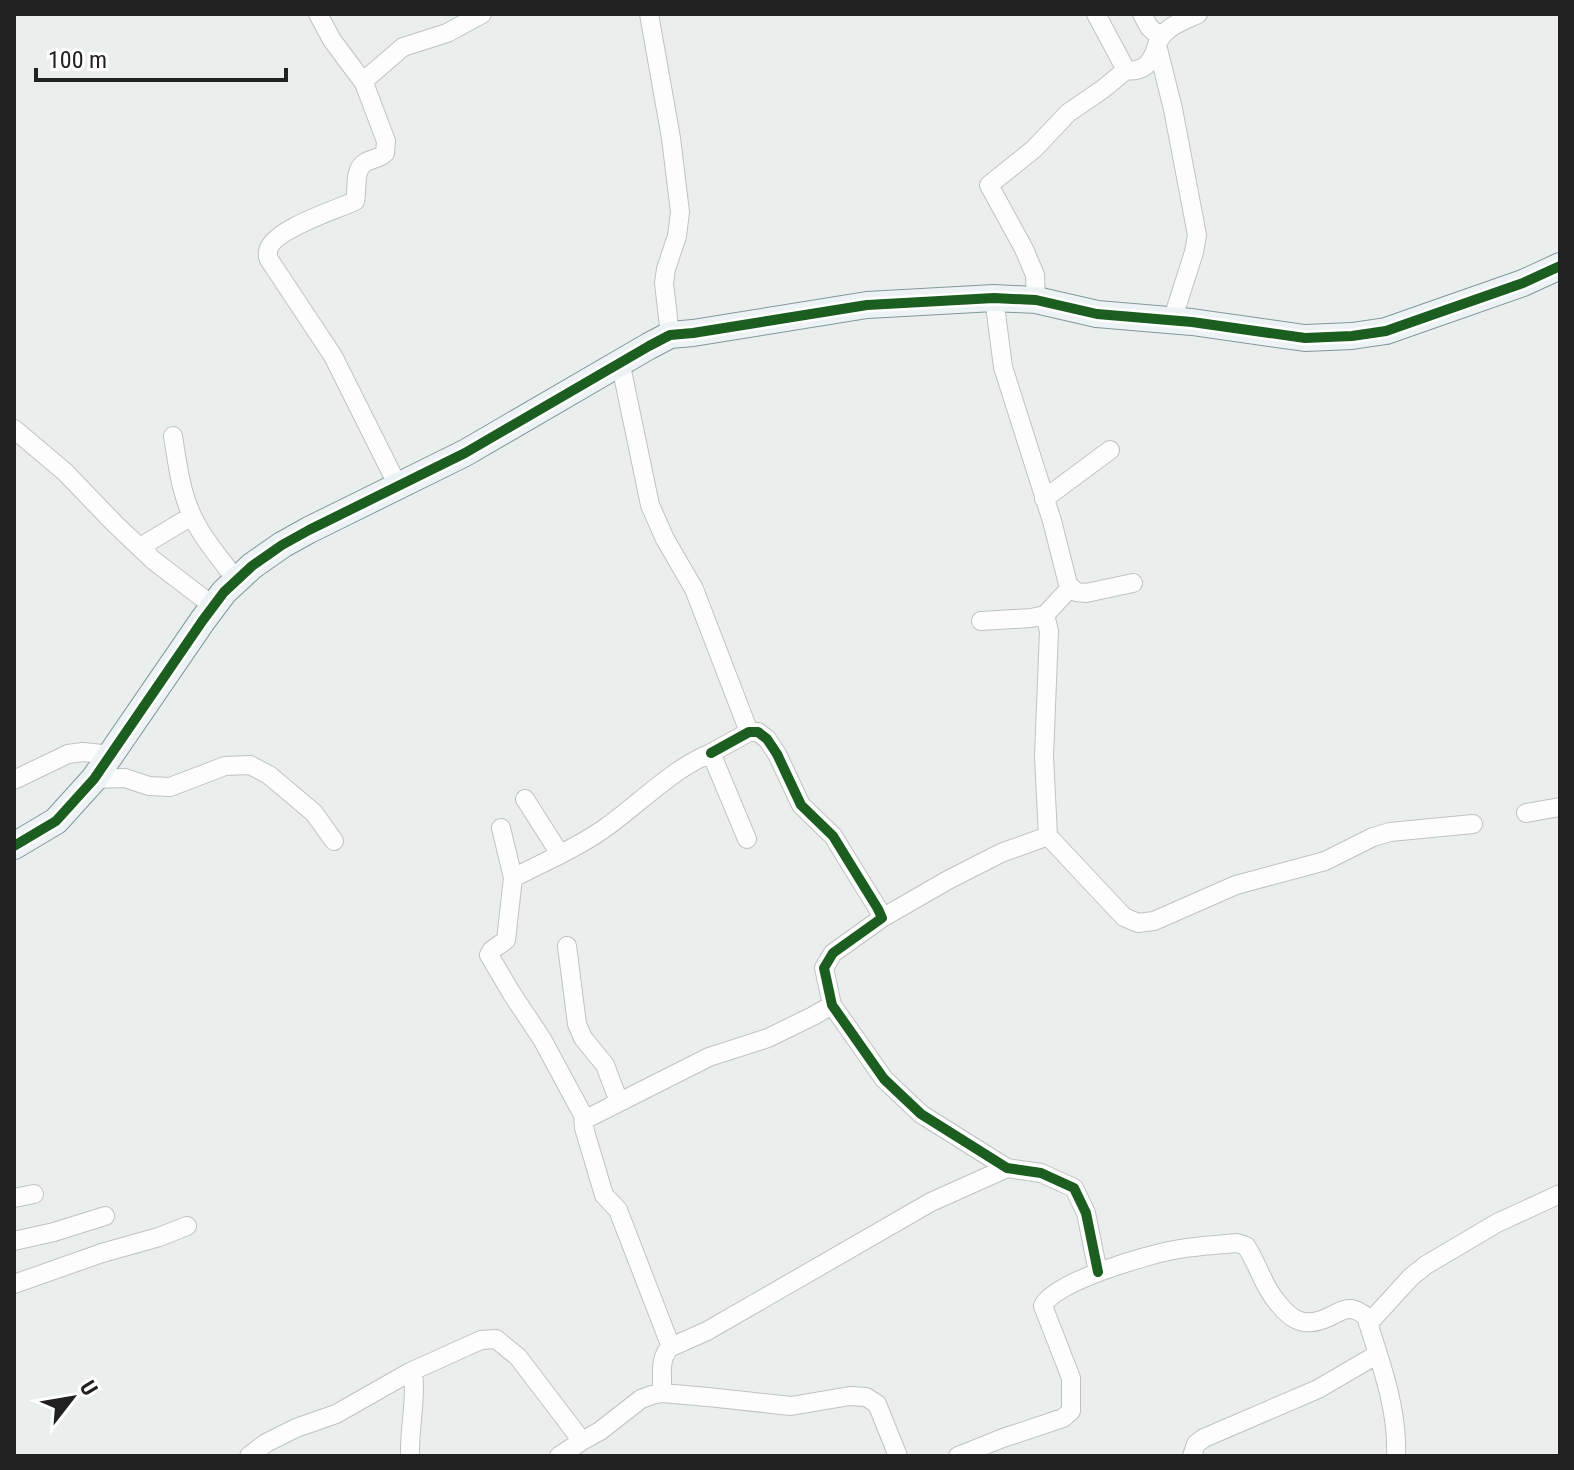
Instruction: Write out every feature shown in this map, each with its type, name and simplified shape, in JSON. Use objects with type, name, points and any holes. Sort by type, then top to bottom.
[{"type":"street","points":[[318,14],[332,40],[364,83],[386,141],[385,153],[381,158],[364,162],[359,168],[355,201],[296,226],[271,245],[268,257],[333,356],[398,486]]},
{"type":"street","points":[[364,83],[403,47],[447,33],[482,14]]},
{"type":"street","points":[[649,14],[671,138],[680,212],[664,283],[670,335]]},
{"type":"street","points":[[1096,14],[1126,70]]},
{"type":"street","points":[[1142,14],[1159,41],[1197,235],[1194,252],[1194,323]]},
{"type":"street","points":[[1036,300],[1035,275],[989,185],[1034,149],[1068,113],[1126,70],[1135,71],[1149,63],[1166,31],[1198,14]]},
{"type":"street","points":[[14,846],[56,821],[94,779],[213,606],[252,566],[282,545],[465,453],[620,361],[670,335],[867,305],[994,298],[1036,300],[1097,314],[1305,338],[1352,336],[1386,331],[1523,283],[1560,266]]},
{"type":"street","points":[[994,298],[1003,367],[1052,521],[1068,584],[1076,592],[1086,593],[1133,583]]},
{"type":"street","points":[[620,361],[650,505],[665,539],[694,589],[749,732]]},
{"type":"street","points":[[14,429],[65,472],[153,560],[213,606]]},
{"type":"street","points":[[173,436],[180,477],[192,516],[237,581]]},
{"type":"street","points":[[1044,499],[1110,450]]},
{"type":"street","points":[[140,547],[192,516]]},
{"type":"street","points":[[981,621],[1045,615],[1070,588]]},
{"type":"street","points":[[1045,615],[1049,631],[1044,756],[1048,836],[1124,917],[1138,923],[1154,921],[1236,885],[1325,861],[1390,832],[1473,824]]},
{"type":"street","points":[[513,878],[602,830],[686,766],[749,732],[758,732],[777,754],[801,805],[833,836],[882,918]]},
{"type":"street","points":[[711,753],[747,839]]},
{"type":"street","points":[[14,780],[68,754],[112,755]]},
{"type":"street","points":[[94,779],[125,778],[149,786],[170,787],[225,766],[250,765],[269,775],[314,813],[334,841]]},
{"type":"street","points":[[525,799],[560,854]]},
{"type":"street","points":[[1526,813],[1560,807]]},
{"type":"street","points":[[501,828],[513,878],[506,940],[489,955],[542,1039],[584,1120],[604,1195],[618,1210],[671,1347]]},
{"type":"street","points":[[1048,836],[1001,853],[882,918],[833,953],[824,968],[832,1005],[884,1079],[921,1114],[1007,1168],[1041,1173],[1074,1188],[1086,1213],[1098,1272]]},
{"type":"street","points":[[567,946],[577,1024],[583,1038],[605,1065],[619,1102]]},
{"type":"street","points":[[584,1120],[709,1057],[768,1038],[832,1005]]},
{"type":"street","points":[[662,1393],[663,1356],[666,1350],[707,1331],[931,1202],[1007,1168]]},
{"type":"street","points":[[14,1198],[34,1194]]},
{"type":"street","points":[[1368,1324],[1426,1265],[1497,1223],[1560,1194]]},
{"type":"street","points":[[14,1241],[105,1216]]},
{"type":"street","points":[[14,1284],[187,1226]]},
{"type":"street","points":[[958,1456],[1063,1418],[1071,1411],[1071,1378],[1043,1306],[1047,1298],[1087,1276],[1172,1250],[1237,1243],[1246,1246],[1277,1302],[1300,1322],[1309,1324],[1343,1310],[1355,1310],[1366,1316],[1391,1396],[1397,1435],[1396,1456]]},
{"type":"street","points":[[249,1456],[266,1443],[336,1414],[413,1371],[481,1340],[496,1339],[518,1357],[582,1441]]},
{"type":"street","points":[[1192,1456],[1196,1444],[1204,1438],[1318,1389],[1378,1354]]},
{"type":"street","points":[[410,1456],[409,1436],[415,1387],[413,1371]]},
{"type":"street","points":[[559,1456],[600,1431],[641,1399],[662,1393],[791,1406],[850,1396],[866,1397],[877,1404],[898,1456]]},
{"type":"cycle path","points":[[14,846],[56,821],[94,779],[203,620],[224,592],[252,566],[309,530],[465,453],[670,335],[867,305],[994,298],[1036,300],[1097,314],[1192,322],[1305,338],[1352,336],[1386,331],[1523,283],[1560,266]]},
{"type":"cycle path","points":[[711,753],[749,732],[758,732],[767,739],[801,805],[833,836],[878,909],[882,918],[833,953],[824,968],[832,1005],[884,1079],[921,1114],[1007,1168],[1041,1173],[1074,1188],[1086,1213],[1098,1272]]}]
